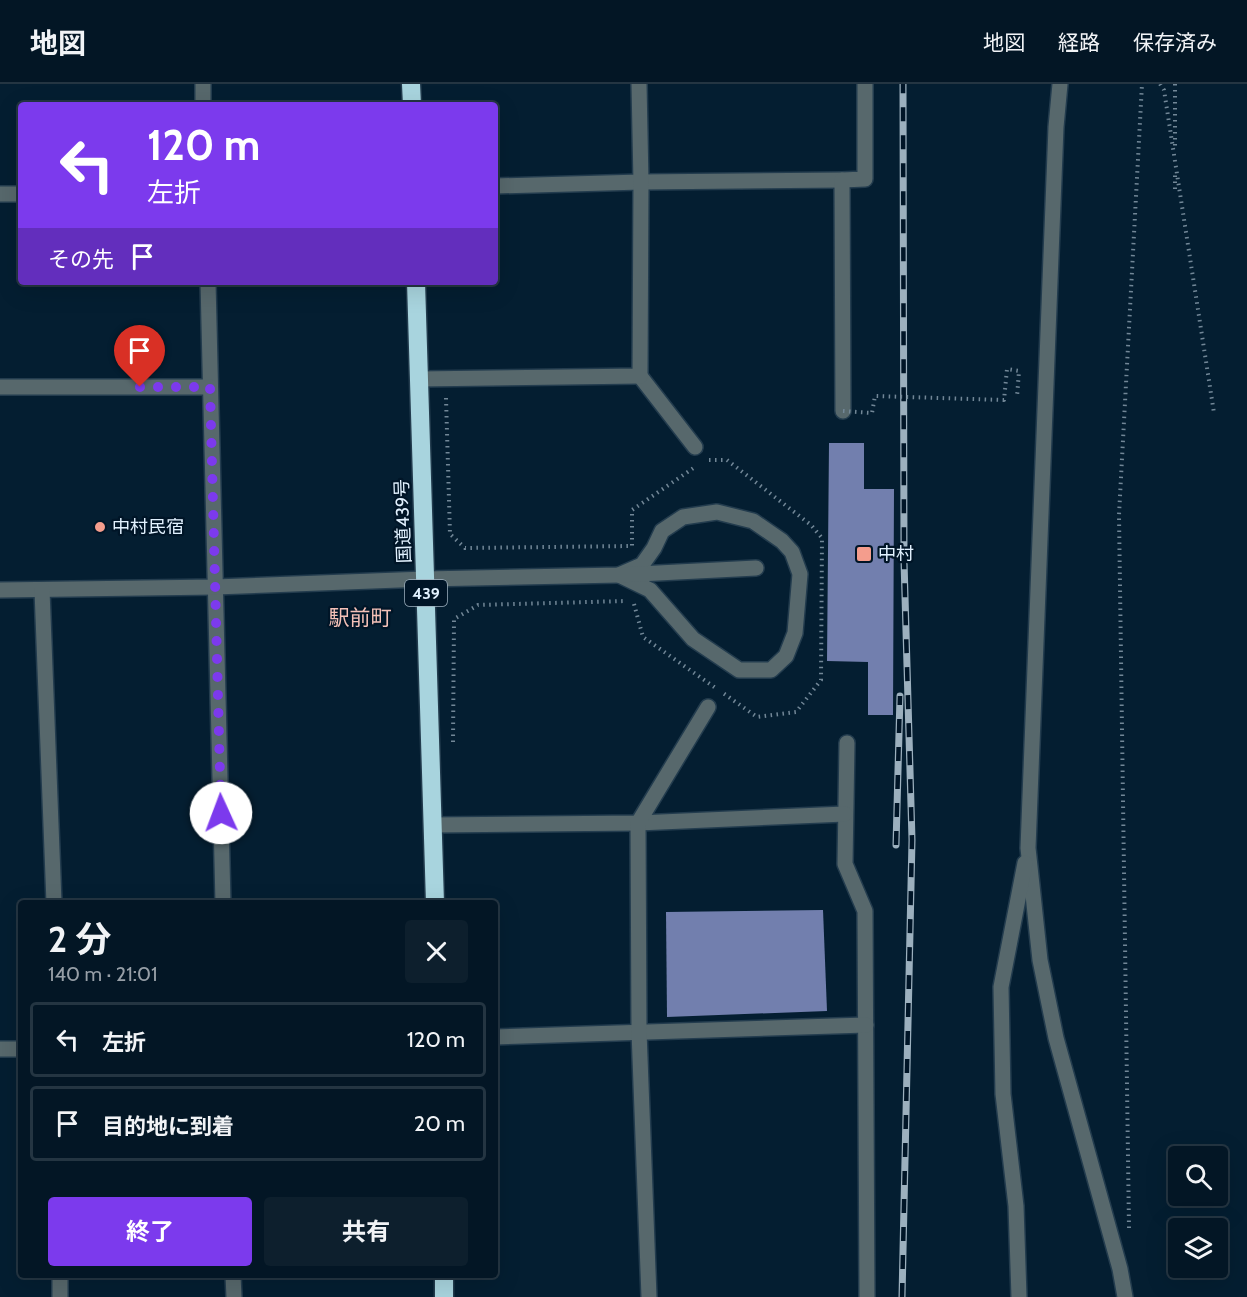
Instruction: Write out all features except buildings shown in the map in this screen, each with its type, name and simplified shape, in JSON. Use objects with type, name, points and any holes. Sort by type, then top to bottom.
[{"type":"highway","points":[[411,84],[412,102]]},
{"type":"highway","name":"国道439号","points":[[416,285],[435,900]]},
{"type":"highway","points":[[444,1278],[444,1297]]},
{"type":"street","points":[[203,84],[203,102]]},
{"type":"street","points":[[639,84],[640,376],[694,447]]},
{"type":"street","points":[[498,186],[865,179],[865,84]]},
{"type":"street","points":[[1060,84],[1056,127],[1028,848],[1040,960],[1056,1038],[1120,1269],[1125,1297]]},
{"type":"street","points":[[842,180],[843,411]]},
{"type":"street","points":[[0,194],[18,194]]},
{"type":"street","points":[[208,285],[223,900]]},
{"type":"street","points":[[419,379],[640,376]]},
{"type":"street","points":[[0,387],[210,387]]},
{"type":"street","points":[[717,512],[753,520],[782,541],[792,552],[800,574],[795,633],[786,656],[771,670],[739,670],[693,639],[650,591],[619,575],[642,565],[662,531],[683,517],[717,512]]},
{"type":"street","points":[[1,588],[42,590],[215,587],[619,575],[756,568]]},
{"type":"street","points":[[42,590],[54,900]]},
{"type":"street","points":[[649,1297],[639,1031],[638,823],[708,707]]},
{"type":"street","points":[[847,743],[845,864],[865,911],[867,1297]]},
{"type":"street","points":[[432,825],[638,823],[845,814]]},
{"type":"street","points":[[1019,1297],[1016,1206],[1003,1094],[1001,987],[1028,848]]},
{"type":"street","points":[[498,1036],[866,1025]]},
{"type":"street","points":[[0,1049],[18,1049]]},
{"type":"street","points":[[60,1278],[60,1297]]},
{"type":"street","points":[[233,1278],[234,1297]]},
{"type":"path","points":[[1128,1234],[1130,1223],[1119,514],[1142,84]]},
{"type":"path","points":[[1160,84],[1164,90],[1214,413]]},
{"type":"path","points":[[1175,84],[1175,189]]},
{"type":"path","points":[[843,411],[872,412],[875,396],[1005,400],[1007,369],[1019,371],[1017,397]]},
{"type":"path","points":[[446,394],[450,534],[465,548],[632,546],[632,510],[696,466]]},
{"type":"path","points":[[706,460],[727,460],[811,525]]},
{"type":"path","points":[[453,746],[454,619],[478,605],[633,601],[643,637],[757,717],[796,712],[821,680],[820,646]]},
{"type":"railway","points":[[902,1297],[912,840],[904,561],[903,84]]},
{"type":"railway","points":[[896,845],[900,696]]},
{"type":"place","name":"中村民宿","points":[[100,527]]},
{"type":"place","name":"中村","points":[[864,554]]},
{"type":"district","name":"駅前町","points":[[360,617]]},
{"type":"route","points":[[140,387],[210,387],[221,813]]}]
